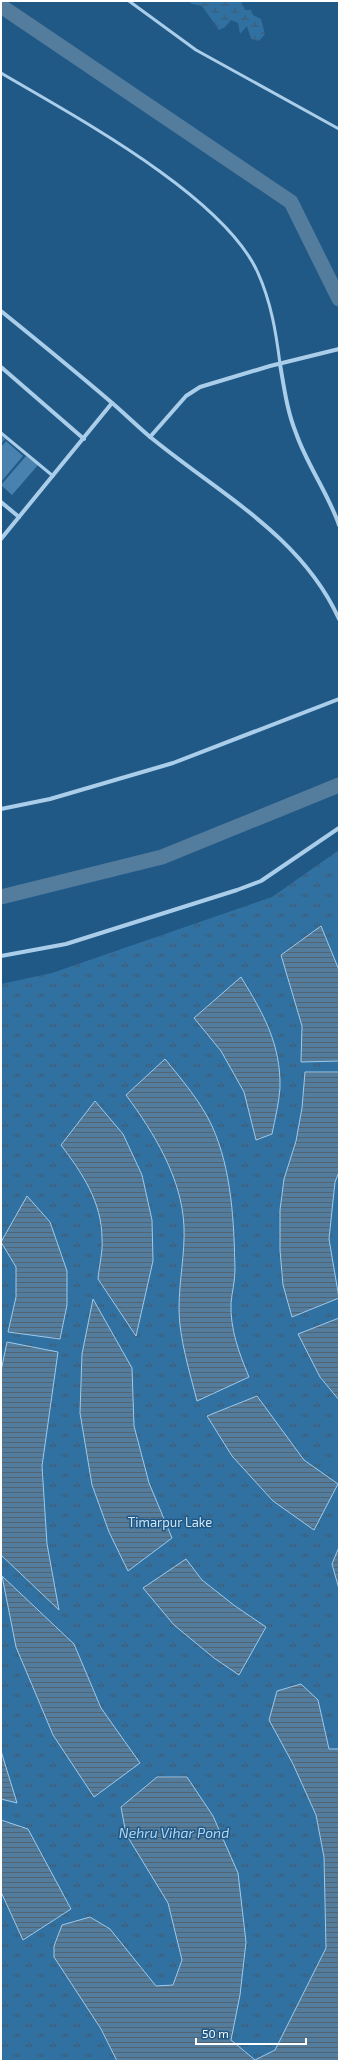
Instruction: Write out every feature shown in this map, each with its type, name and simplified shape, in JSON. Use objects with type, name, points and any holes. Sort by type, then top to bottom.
[{"type":"street","points":[[1,312],[112,403],[150,437],[252,513],[293,550],[312,572],[331,601],[339,619]]},
{"type":"street","points":[[150,437],[186,396],[200,387],[214,381],[339,349]]},
{"type":"street","points":[[280,364],[289,413],[296,434],[320,481],[339,525]]},
{"type":"street","points":[[1,367],[84,439]]},
{"type":"street","points":[[1,539],[112,403]]},
{"type":"street","points":[[1,502],[19,517]]},
{"type":"street","points":[[1,809],[50,799],[173,763],[339,699]]},
{"type":"street","points":[[1,956],[66,944],[261,881],[339,828]]},
{"type":"lane","points":[[129,1],[196,50],[339,129]]},
{"type":"lane","points":[[1,73],[75,116],[158,170],[205,208],[239,242],[258,272],[274,318],[280,364]]},
{"type":"lane","points":[[1,433],[53,476]]},
{"type":"green space","points":[[188,1],[241,1],[245,10],[251,10],[253,15],[261,19],[265,34],[259,41],[251,39],[247,26],[240,34],[238,23],[231,20],[225,27],[219,30],[202,6],[192,4]]},
{"type":"green space","name":"Timarpur Lake","points":[[339,850],[339,2061],[1,2061],[1,984],[52,973],[272,897]]},
{"type":"water","points":[[321,926],[339,970],[339,1061],[301,1062],[302,1026],[281,955]]},
{"type":"water","points":[[241,977],[257,1003],[269,1030],[274,1043],[280,1072],[280,1088],[272,1134],[256,1140],[244,1092],[221,1051],[194,1018]]},
{"type":"water","points":[[165,1059],[191,1091],[208,1117],[219,1143],[224,1160],[231,1197],[234,1234],[235,1278],[231,1303],[232,1322],[239,1350],[249,1377],[197,1401],[185,1355],[179,1320],[184,1227],[178,1191],[165,1157],[147,1125],[126,1095]]},
{"type":"water","points":[[305,1072],[339,1072],[339,1172],[335,1182],[329,1239],[339,1298],[292,1317],[283,1285],[280,1250],[280,1210],[284,1179],[296,1141],[302,1108]]},
{"type":"water","points":[[95,1101],[123,1134],[142,1175],[152,1220],[153,1261],[136,1336],[98,1279],[102,1244],[99,1213],[95,1200],[83,1177],[61,1145]]},
{"type":"water","points":[[27,1196],[50,1222],[67,1271],[67,1305],[60,1339],[8,1332],[16,1297],[16,1267],[1,1242]]},
{"type":"water","points":[[93,1299],[132,1368],[134,1426],[149,1483],[172,1538],[128,1571],[109,1532],[92,1485],[80,1413],[82,1354]]},
{"type":"water","points":[[339,1318],[339,1400],[320,1377],[298,1334]]},
{"type":"water","points":[[7,1342],[58,1352],[42,1466],[47,1544],[59,1610],[1,1555],[1,1371]]},
{"type":"water","points":[[257,1396],[304,1460],[338,1484],[314,1530],[273,1501],[232,1456],[207,1416]]},
{"type":"water","points":[[339,1547],[339,1589],[332,1564]]},
{"type":"water","points":[[186,1559],[202,1580],[235,1606],[266,1627],[239,1675],[214,1658],[174,1625],[143,1588]]},
{"type":"water","points":[[2,1576],[74,1644],[101,1708],[140,1763],[94,1797],[53,1735],[16,1647]]},
{"type":"water","name":"Nehru Vihar Pond","points":[[301,1684],[318,1700],[329,1749],[339,1749],[339,2061],[117,2061],[101,2029],[54,1957],[54,1946],[62,1925],[90,1917],[110,1929],[156,1986],[173,1985],[182,1960],[168,1903],[126,1834],[121,1807],[157,1777],[187,1777],[213,1816],[238,1873],[246,1942],[240,1995],[231,2040],[255,2060],[275,2050],[326,1948],[324,1857],[316,1815],[293,1764],[269,1720],[277,1691]]},
{"type":"water","points":[[1,1751],[17,1803],[1,1799]]},
{"type":"water","points":[[1,1820],[28,1829],[71,1909],[23,1940],[1,1892]]},
{"type":"building","points":[[1,436],[5,439],[1,444]]},
{"type":"building","points":[[6,441],[23,456],[1,482],[1,447]]},
{"type":"building","points":[[26,456],[38,465],[12,495],[1,485]]},
{"type":"waterway","points":[[1,6],[291,202],[339,299]]},
{"type":"waterway","points":[[1,897],[162,857],[339,785]]}]
